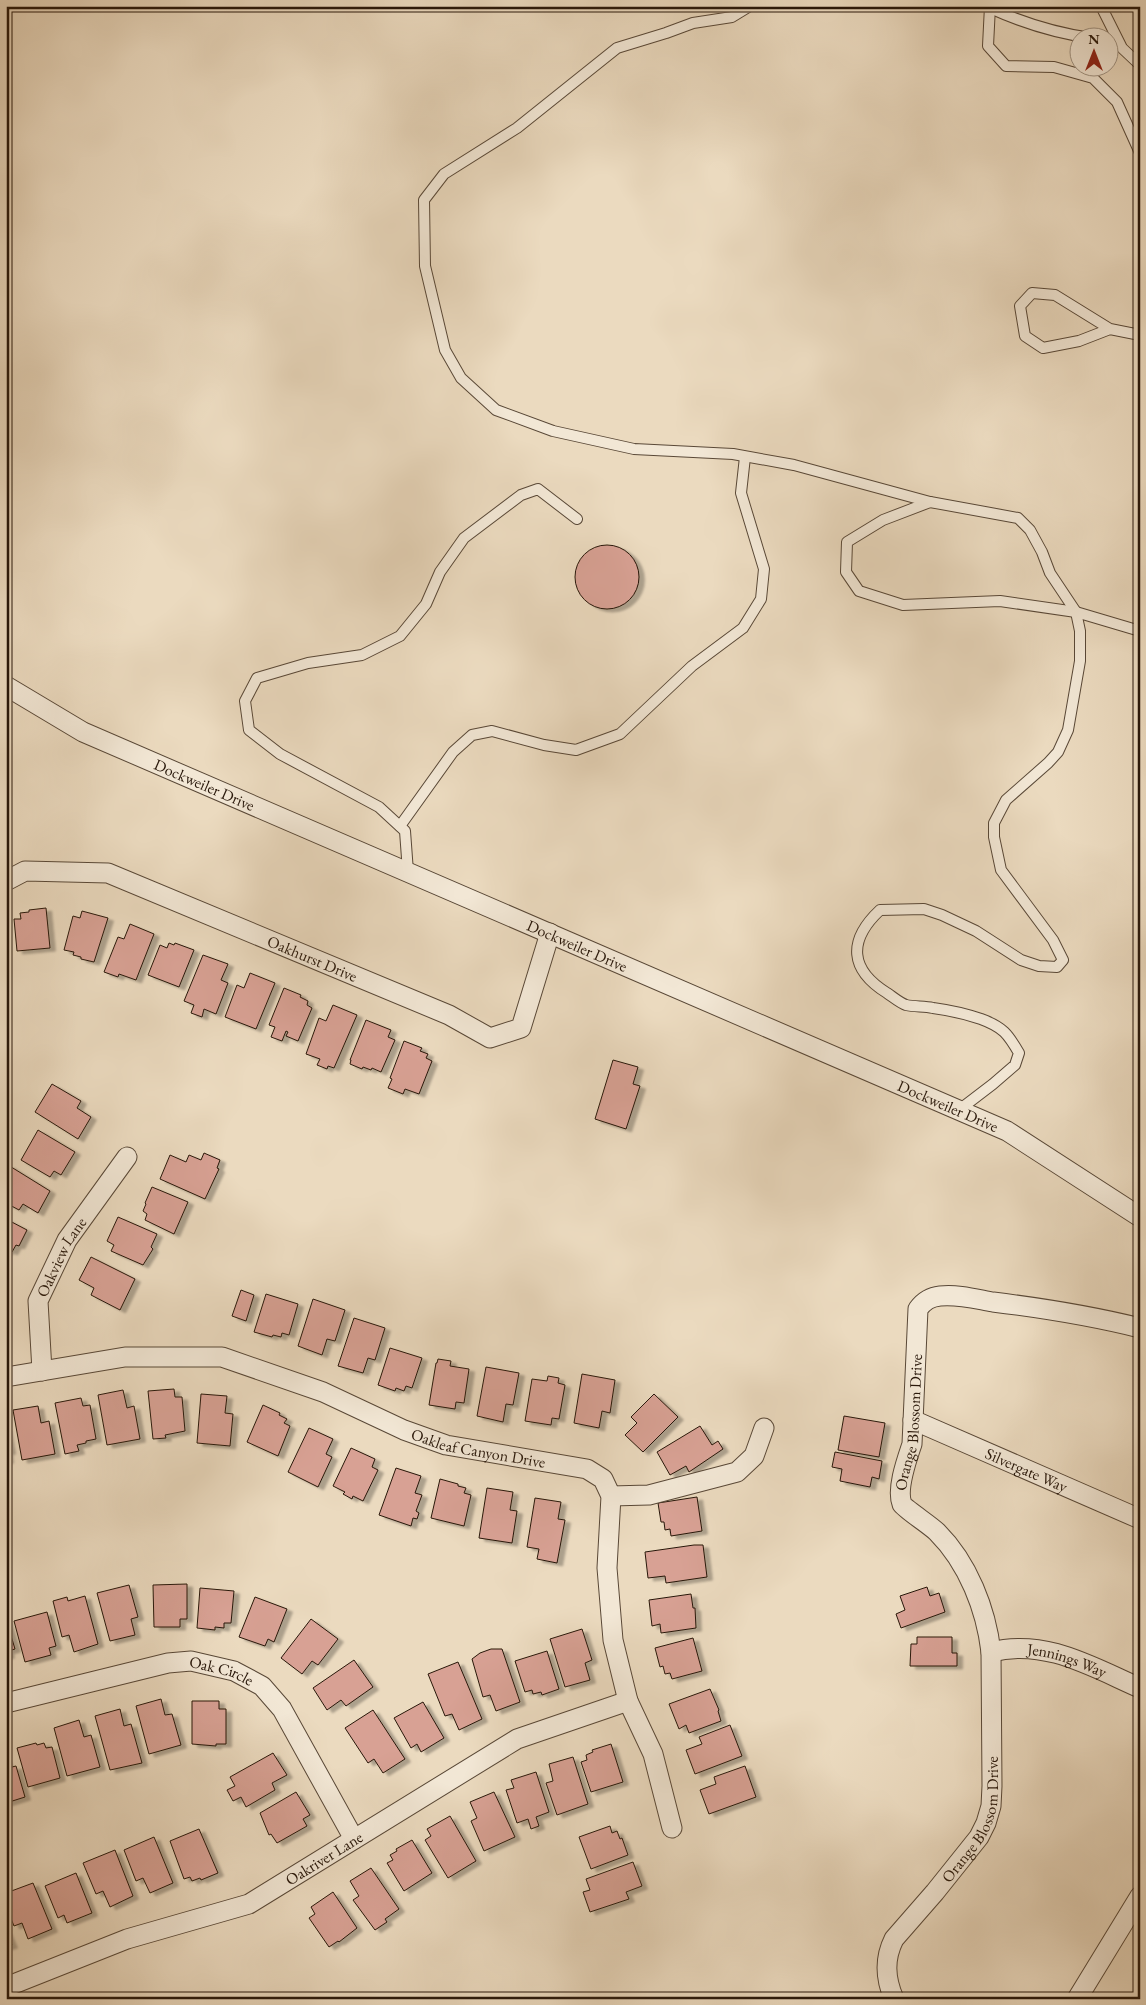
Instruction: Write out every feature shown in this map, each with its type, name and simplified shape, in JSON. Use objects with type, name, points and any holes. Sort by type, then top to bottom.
[{"type":"street","name":"Dockweiler Drive","points":[[6,686],[83,732],[1007,1131],[1140,1218]]},
{"type":"street","name":"Oakhurst Drive","points":[[6,881],[25,872],[108,874],[449,1016],[490,1038],[521,1028],[550,933]]},
{"type":"street","name":"Oakview Lane","points":[[42,1371],[38,1301],[67,1240],[127,1157]]},
{"type":"street","name":"Orange Blossom Drive","points":[[894,1999],[887,1976],[886,1965],[889,1947],[894,1938],[969,1851],[986,1823],[992,1786],[991,1652],[989,1636],[980,1604],[948,1543],[903,1504],[901,1490],[905,1464],[912,1444],[918,1309],[923,1302],[929,1299],[940,1296],[955,1296],[1038,1308],[1140,1328]]},
{"type":"street","name":"Oakleaf Canyon Drive","points":[[6,1377],[124,1357],[222,1357],[323,1392],[404,1430],[446,1445],[586,1469],[603,1479],[611,1496]]},
{"type":"street","name":"Silvergate Way","points":[[913,1420],[1140,1519]]},
{"type":"street","points":[[672,1828],[654,1754],[628,1701],[613,1640],[606,1568],[611,1496],[649,1495],[737,1472],[754,1456],[764,1428]]},
{"type":"street","name":"Jennings Way","points":[[991,1652],[1020,1648],[1053,1651],[1140,1688]]},
{"type":"street","name":"Oak Circle","points":[[6,1703],[168,1663],[191,1661],[234,1671],[262,1686],[282,1709],[354,1839]]},
{"type":"street","name":"Oakriver Lane","points":[[6,1987],[127,1939],[248,1904],[517,1739],[628,1701]]},
{"type":"street","points":[[1077,1999],[1140,1896]]},
{"type":"lane","points":[[750,6],[732,17],[694,23],[666,34],[617,48],[517,128],[444,174],[424,200],[425,266],[444,350],[461,378],[496,410],[553,431],[634,449],[733,454],[826,472],[930,502],[1018,518],[1030,530],[1042,552],[1050,573],[1076,612],[1080,631],[1080,661],[1068,730],[1058,752],[1048,764],[1006,800],[994,823],[994,837],[1001,870],[1053,940],[1063,960],[1056,967],[1039,966],[1021,960],[976,931],[924,909],[880,910],[871,918],[863,930],[857,946],[858,962],[872,984],[905,1005],[934,1008],[981,1019],[1007,1032],[1019,1053],[1015,1065],[959,1110]]},
{"type":"lane","points":[[1101,6],[1109,28]]},
{"type":"lane","points":[[1068,35],[1021,22],[990,7],[988,46],[1006,66],[1054,67],[1093,78],[1117,102],[1140,153]]},
{"type":"lane","points":[[1118,44],[1140,65]]},
{"type":"lane","points":[[1110,329],[1079,341],[1043,348],[1026,336],[1020,306],[1032,293],[1055,295],[1110,329],[1140,335]]},
{"type":"lane","points":[[400,826],[453,752],[472,735],[492,731],[544,746],[576,750],[620,734],[692,666],[743,628],[761,599],[764,569],[741,493],[745,456]]},
{"type":"lane","points":[[408,872],[405,830],[379,807],[280,754],[249,730],[245,701],[258,678],[308,663],[362,655],[400,636],[426,604],[440,572],[464,538],[521,495],[538,489],[577,519]]},
{"type":"lane","points":[[930,502],[883,520],[847,542],[846,572],[859,591],[903,605],[1000,600],[1076,612],[1140,631]]},
{"type":"building","points":[[601,545],[613,545],[630,554],[637,565],[639,577],[637,589],[630,600],[613,609],[601,609],[589,604],[580,595],[575,583],[575,571],[580,559],[589,550]]},
{"type":"building","points":[[46,908],[50,948],[17,951],[14,919],[21,919],[20,913]]},
{"type":"building","points":[[82,911],[108,918],[94,962],[81,959],[81,957],[73,955],[74,952],[64,950],[73,916],[80,918]]},
{"type":"building","points":[[130,924],[154,934],[136,980],[119,974],[118,977],[104,972],[118,937],[124,939]]},
{"type":"building","points":[[169,943],[174,945],[175,943],[194,950],[179,987],[148,975],[160,945],[167,948]]},
{"type":"building","points":[[203,955],[228,964],[221,980],[228,983],[216,1014],[204,1009],[202,1017],[191,1013],[194,1005],[184,1001]]},
{"type":"building","points":[[250,973],[275,983],[256,1029],[225,1017],[237,985],[244,988]]},
{"type":"building","points":[[284,988],[301,995],[300,997],[308,1001],[307,1005],[312,1008],[298,1041],[286,1036],[288,1032],[286,1031],[282,1041],[271,1037],[275,1027],[269,1025]]},
{"type":"building","points":[[333,1005],[357,1015],[334,1068],[328,1066],[327,1069],[317,1065],[320,1059],[306,1054],[319,1018],[326,1021]]},
{"type":"building","points":[[366,1020],[391,1030],[388,1037],[395,1040],[381,1072],[372,1068],[371,1070],[363,1067],[362,1069],[350,1064]]},
{"type":"building","points":[[404,1041],[422,1048],[420,1051],[428,1054],[426,1058],[432,1061],[419,1094],[405,1089],[403,1094],[388,1088]]},
{"type":"building","points":[[613,1060],[638,1067],[633,1084],[640,1086],[626,1129],[595,1119]]},
{"type":"building","points":[[52,1084],[81,1101],[77,1108],[91,1117],[78,1139],[35,1112]]},
{"type":"building","points":[[38,1130],[75,1152],[61,1175],[54,1171],[50,1177],[21,1160]]},
{"type":"building","points":[[204,1153],[220,1160],[217,1168],[219,1169],[205,1199],[160,1179],[170,1155],[186,1162],[189,1155],[201,1160]]},
{"type":"building","points":[[8,1165],[50,1191],[38,1213],[23,1204],[19,1210],[6,1203]]},
{"type":"building","points":[[152,1187],[188,1202],[174,1234],[145,1220],[147,1214],[143,1211]]},
{"type":"building","points":[[118,1217],[157,1234],[151,1247],[153,1249],[143,1265],[111,1251],[114,1245],[107,1241]]},
{"type":"building","points":[[6,1219],[27,1230],[19,1246],[16,1245],[12,1252],[8,1250],[6,1253]]},
{"type":"building","points":[[91,1257],[135,1279],[120,1310],[91,1295],[94,1288],[79,1280]]},
{"type":"building","points":[[241,1290],[254,1295],[246,1321],[232,1316]]},
{"type":"building","points":[[266,1294],[298,1304],[289,1335],[282,1333],[281,1337],[273,1335],[272,1337],[254,1332]]},
{"type":"building","points":[[313,1299],[345,1310],[335,1341],[327,1339],[322,1355],[298,1346]]},
{"type":"building","points":[[354,1318],[385,1328],[375,1360],[368,1358],[363,1373],[338,1366]]},
{"type":"building","points":[[390,1348],[422,1358],[412,1388],[406,1386],[404,1391],[396,1388],[395,1391],[378,1385]]},
{"type":"building","points":[[438,1359],[451,1361],[450,1366],[469,1369],[464,1403],[456,1402],[455,1409],[429,1405]]},
{"type":"building","points":[[486,1367],[519,1373],[513,1405],[506,1404],[503,1422],[477,1416]]},
{"type":"building","points":[[582,1374],[615,1380],[610,1413],[602,1411],[599,1428],[574,1423]]},
{"type":"building","points":[[548,1376],[559,1378],[558,1383],[565,1385],[559,1419],[552,1418],[551,1425],[525,1421],[532,1379],[547,1381]]},
{"type":"building","points":[[174,1389],[175,1397],[182,1397],[185,1431],[165,1435],[166,1438],[153,1439],[148,1391]]},
{"type":"building","points":[[123,1390],[127,1408],[134,1406],[140,1439],[107,1445],[98,1395]]},
{"type":"building","points":[[201,1394],[227,1396],[225,1413],[233,1414],[230,1446],[197,1443]]},
{"type":"building","points":[[654,1394],[678,1417],[643,1452],[625,1435],[637,1423],[631,1417]]},
{"type":"building","points":[[81,1398],[83,1406],[90,1405],[96,1439],[77,1445],[79,1451],[65,1454],[55,1403]]},
{"type":"building","points":[[263,1405],[280,1413],[279,1415],[287,1419],[284,1423],[290,1426],[278,1456],[247,1442]]},
{"type":"building","points":[[38,1406],[41,1423],[49,1421],[55,1454],[22,1460],[13,1410]]},
{"type":"building","points":[[844,1416],[885,1423],[879,1457],[838,1450]]},
{"type":"building","points":[[700,1426],[712,1445],[718,1441],[723,1449],[689,1472],[686,1466],[670,1475],[657,1452]]},
{"type":"building","points":[[6,1428],[10,1451],[7,1452],[8,1460],[6,1461]]},
{"type":"building","points":[[309,1428],[333,1439],[326,1454],[332,1457],[318,1487],[288,1472]]},
{"type":"building","points":[[351,1448],[375,1459],[372,1467],[378,1470],[363,1501],[353,1496],[352,1499],[343,1494],[345,1492],[333,1486]]},
{"type":"building","points":[[835,1452],[882,1461],[879,1479],[872,1477],[870,1487],[840,1481],[842,1469],[832,1467]]},
{"type":"building","points":[[396,1468],[421,1476],[415,1493],[422,1495],[416,1511],[419,1513],[417,1519],[413,1518],[411,1526],[379,1515]]},
{"type":"building","points":[[440,1479],[466,1488],[464,1493],[471,1495],[464,1526],[431,1518]]},
{"type":"building","points":[[487,1488],[513,1492],[510,1510],[517,1511],[512,1543],[479,1538]]},
{"type":"building","points":[[697,1497],[702,1531],[671,1536],[670,1529],[665,1530],[664,1522],[661,1522],[658,1503]]},
{"type":"building","points":[[535,1498],[561,1502],[558,1519],[565,1520],[557,1563],[537,1559],[539,1549],[527,1547]]},
{"type":"building","points":[[703,1545],[707,1577],[666,1583],[665,1576],[648,1578],[645,1552]]},
{"type":"building","points":[[187,1584],[187,1619],[180,1619],[180,1627],[154,1627],[153,1585]]},
{"type":"building","points":[[129,1585],[138,1617],[131,1619],[135,1635],[110,1641],[97,1593]]},
{"type":"building","points":[[927,1587],[930,1596],[939,1593],[945,1612],[901,1628],[896,1614],[905,1610],[900,1596]]},
{"type":"building","points":[[200,1588],[234,1591],[231,1623],[224,1623],[224,1628],[215,1627],[215,1630],[197,1628]]},
{"type":"building","points":[[691,1594],[693,1608],[695,1608],[696,1628],[661,1633],[660,1624],[652,1626],[649,1600]]},
{"type":"building","points":[[85,1596],[98,1644],[74,1652],[69,1635],[62,1637],[53,1601],[67,1597],[68,1601]]},
{"type":"building","points":[[255,1597],[287,1609],[274,1642],[268,1639],[265,1646],[239,1637]]},
{"type":"building","points":[[47,1612],[56,1646],[49,1648],[51,1655],[25,1662],[14,1621]]},
{"type":"building","points":[[6,1619],[15,1649],[8,1651],[9,1655],[6,1656]]},
{"type":"building","points":[[311,1619],[338,1639],[318,1665],[312,1661],[302,1674],[281,1658]]},
{"type":"building","points":[[582,1629],[592,1660],[585,1663],[590,1680],[565,1687],[550,1639]]},
{"type":"building","points":[[917,1637],[952,1637],[952,1653],[957,1653],[957,1666],[910,1666],[911,1644],[917,1644]]},
{"type":"building","points":[[693,1638],[702,1671],[672,1679],[670,1673],[665,1674],[663,1666],[660,1667],[655,1648]]},
{"type":"building","points":[[491,1649],[502,1649],[520,1702],[496,1711],[490,1695],[483,1697],[472,1659],[480,1653]]},
{"type":"building","points":[[547,1651],[559,1689],[542,1695],[541,1692],[533,1694],[532,1690],[525,1692],[515,1661]]},
{"type":"building","points":[[354,1660],[373,1687],[346,1706],[341,1700],[327,1710],[313,1688]]},
{"type":"building","points":[[458,1662],[482,1719],[459,1730],[452,1714],[445,1716],[428,1674]]},
{"type":"building","points":[[710,1689],[719,1710],[721,1721],[689,1733],[686,1725],[679,1729],[669,1704]]},
{"type":"building","points":[[161,1699],[165,1715],[172,1714],[181,1745],[149,1754],[136,1706]]},
{"type":"building","points":[[192,1701],[219,1701],[219,1709],[226,1709],[226,1744],[216,1744],[216,1746],[192,1744]]},
{"type":"building","points":[[423,1702],[444,1738],[421,1752],[417,1744],[411,1748],[394,1718]]},
{"type":"building","points":[[120,1709],[124,1726],[131,1724],[142,1763],[110,1770],[95,1716]]},
{"type":"building","points":[[373,1710],[405,1759],[383,1773],[374,1759],[368,1763],[345,1728]]},
{"type":"building","points":[[79,1720],[84,1737],[91,1735],[100,1767],[67,1776],[54,1728]]},
{"type":"building","points":[[730,1725],[742,1756],[695,1774],[686,1750],[702,1744],[699,1737]]},
{"type":"building","points":[[36,1743],[37,1745],[44,1743],[46,1748],[52,1747],[60,1778],[28,1787],[17,1748]]},
{"type":"building","points":[[611,1744],[623,1782],[591,1792],[581,1762],[587,1760],[586,1755],[593,1752],[592,1750]]},
{"type":"building","points":[[273,1753],[287,1775],[272,1783],[275,1790],[246,1807],[241,1797],[233,1801],[227,1790],[235,1786],[230,1777]]},
{"type":"building","points":[[573,1757],[588,1804],[557,1815],[546,1783],[553,1781],[549,1764]]},
{"type":"building","points":[[6,1760],[8,1768],[16,1766],[25,1797],[6,1803]]},
{"type":"building","points":[[745,1766],[756,1797],[709,1814],[700,1790],[716,1784],[714,1777]]},
{"type":"building","points":[[536,1772],[549,1812],[536,1817],[539,1826],[531,1829],[528,1819],[517,1823],[506,1790],[514,1788],[511,1780]]},
{"type":"building","points":[[296,1792],[310,1815],[303,1819],[307,1826],[277,1843],[271,1834],[269,1835],[260,1813]]},
{"type":"building","points":[[494,1792],[515,1837],[484,1851],[471,1821],[477,1818],[470,1802]]},
{"type":"building","points":[[450,1816],[476,1861],[448,1878],[425,1840],[431,1836],[427,1829]]},
{"type":"building","points":[[610,1826],[612,1833],[617,1831],[620,1839],[622,1838],[628,1855],[591,1869],[579,1837]]},
{"type":"building","points":[[199,1829],[218,1873],[201,1880],[200,1878],[192,1881],[190,1877],[184,1879],[170,1841]]},
{"type":"building","points":[[154,1837],[173,1883],[150,1893],[143,1878],[136,1881],[124,1850]]},
{"type":"building","points":[[412,1840],[432,1873],[404,1891],[387,1863],[393,1860],[390,1855],[397,1851],[396,1849]]},
{"type":"building","points":[[115,1850],[133,1896],[110,1907],[103,1891],[96,1894],[83,1863]]},
{"type":"building","points":[[633,1862],[642,1886],[626,1892],[629,1899],[590,1912],[583,1892],[590,1890],[586,1879]]},
{"type":"building","points":[[371,1868],[399,1909],[385,1919],[387,1922],[375,1930],[353,1900],[359,1896],[350,1881]]},
{"type":"building","points":[[76,1873],[92,1913],[67,1923],[64,1915],[58,1918],[45,1886]]},
{"type":"building","points":[[33,1883],[52,1929],[28,1939],[22,1923],[14,1926],[6,1906],[6,1893]]},
{"type":"building","points":[[333,1892],[357,1928],[329,1947],[309,1918],[315,1914],[311,1907]]},
{"type":"building","points":[[6,1931],[12,1945],[6,1947]]}]
